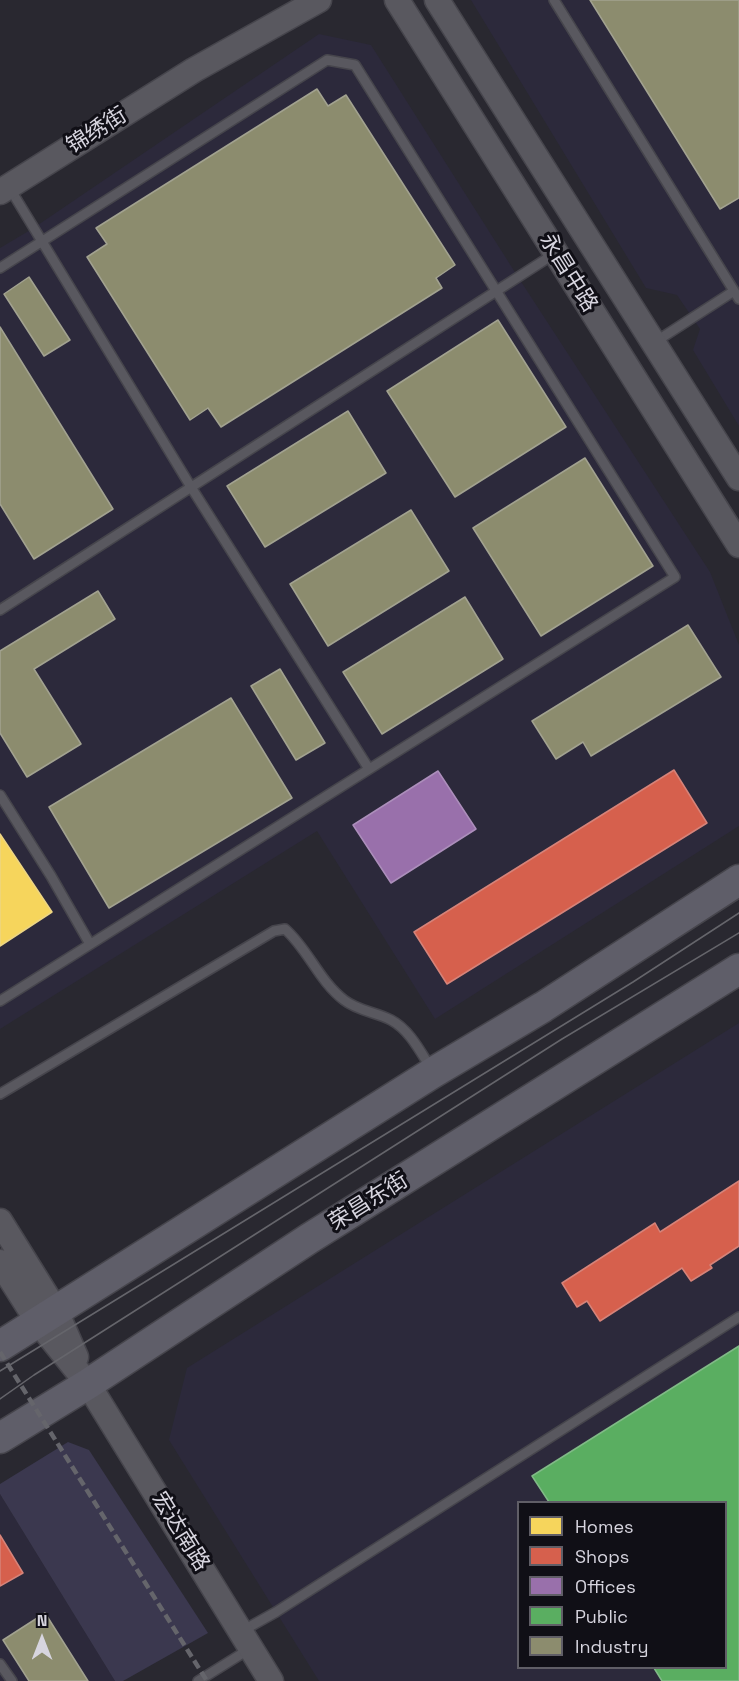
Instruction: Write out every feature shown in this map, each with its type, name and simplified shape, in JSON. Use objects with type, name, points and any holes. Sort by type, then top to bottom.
[{"type":"main road","points":[[0,1346],[434,1072],[543,1007],[739,880]]},
{"type":"main road","name":"荣昌东街","points":[[0,1438],[88,1384],[310,1238],[739,969]]},
{"type":"street","name":"锦绣街","points":[[194,70],[269,12],[289,0]]},
{"type":"street","name":"锦绣街","points":[[4,190],[194,70],[319,0]]},
{"type":"street","name":"永昌中路","points":[[397,0],[739,545]]},
{"type":"street","name":"永昌中路","points":[[437,0],[739,478]]},
{"type":"street","points":[[0,1221],[47,1317]]},
{"type":"street","points":[[0,1262],[47,1317]]},
{"type":"street","name":"宏达南路","points":[[47,1317],[271,1681]]},
{"type":"lane","points":[[554,0],[736,295],[654,343]]},
{"type":"lane","points":[[0,268],[327,60],[355,65],[675,577],[0,1001]]},
{"type":"lane","points":[[4,190],[41,243],[369,770]]},
{"type":"lane","points":[[0,610],[556,253]]},
{"type":"lane","points":[[0,795],[39,856],[90,944]]},
{"type":"lane","points":[[0,1094],[274,931],[285,929],[296,938],[320,974],[344,1000],[365,1011],[392,1020],[409,1035],[434,1072]]},
{"type":"lane","points":[[198,1681],[276,1612],[739,1317]]},
{"type":"lane","points":[[0,1664],[12,1681]]},
{"type":"shaded area","points":[[471,0],[739,0],[739,426],[693,350],[700,329],[677,295],[646,288]]},
{"type":"shaded area","points":[[319,34],[371,45],[518,277],[710,572],[739,645],[739,826],[435,1019],[317,831],[0,1029],[0,248],[32,229]]},
{"type":"shaded area","points":[[739,1023],[739,1681],[319,1681],[169,1440],[187,1368]]},
{"type":"shaded area","points":[[68,1442],[89,1450],[208,1633],[123,1681],[115,1681],[0,1494],[0,1484]]},
{"type":"shaded area","points":[[0,1494],[115,1681],[0,1681]]},
{"type":"building: Homes","points":[[0,834],[52,912],[0,946]]},
{"type":"building: Shops","points":[[674,770],[707,823],[447,984],[414,932]]},
{"type":"building: Shops","points":[[739,1181],[739,1246],[710,1265],[712,1268],[691,1281],[682,1268],[600,1321],[587,1301],[577,1307],[562,1283],[655,1223],[660,1232]]},
{"type":"building: Shops","points":[[0,1535],[23,1573],[0,1586]]},
{"type":"building: Offices","points":[[438,771],[476,829],[391,883],[353,825]]},
{"type":"building: Public","points":[[739,1346],[739,1681],[662,1681],[655,1669],[727,1669],[727,1501],[548,1501],[532,1476]]},
{"type":"building: Industry","points":[[590,0],[739,0],[739,198],[720,209]]},
{"type":"building: Industry","points":[[317,89],[328,106],[346,95],[455,265],[436,278],[442,288],[221,427],[208,408],[190,420],[87,257],[107,244],[96,228]]},
{"type":"building: Industry","points":[[29,277],[70,340],[44,356],[4,294]]},
{"type":"building: Industry","points":[[498,320],[566,427],[455,497],[387,391]]},
{"type":"building: Industry","points":[[0,327],[113,509],[34,559],[0,504]]},
{"type":"building: Industry","points":[[348,411],[386,473],[265,547],[227,486]]},
{"type":"building: Industry","points":[[585,458],[653,566],[541,636],[473,528]]},
{"type":"building: Industry","points":[[411,510],[449,571],[328,646],[290,584]]},
{"type":"building: Industry","points":[[98,591],[115,619],[34,669],[81,744],[27,777],[0,733],[0,651]]},
{"type":"building: Industry","points":[[465,597],[503,659],[382,734],[343,672]]},
{"type":"building: Industry","points":[[688,625],[721,677],[591,756],[583,742],[556,759],[532,721]]},
{"type":"building: Industry","points":[[280,669],[325,743],[296,760],[251,686]]},
{"type":"building: Industry","points":[[231,698],[292,798],[109,908],[49,807]]},
{"type":"building: Industry","points":[[45,1613],[88,1681],[29,1681],[3,1640]]},
{"type":"tram line","points":[[0,1371],[633,982],[739,913]]},
{"type":"tram line","points":[[0,1399],[34,1375],[562,1039],[739,933]]},
{"type":"railway","points":[[0,1352],[207,1681]]}]
